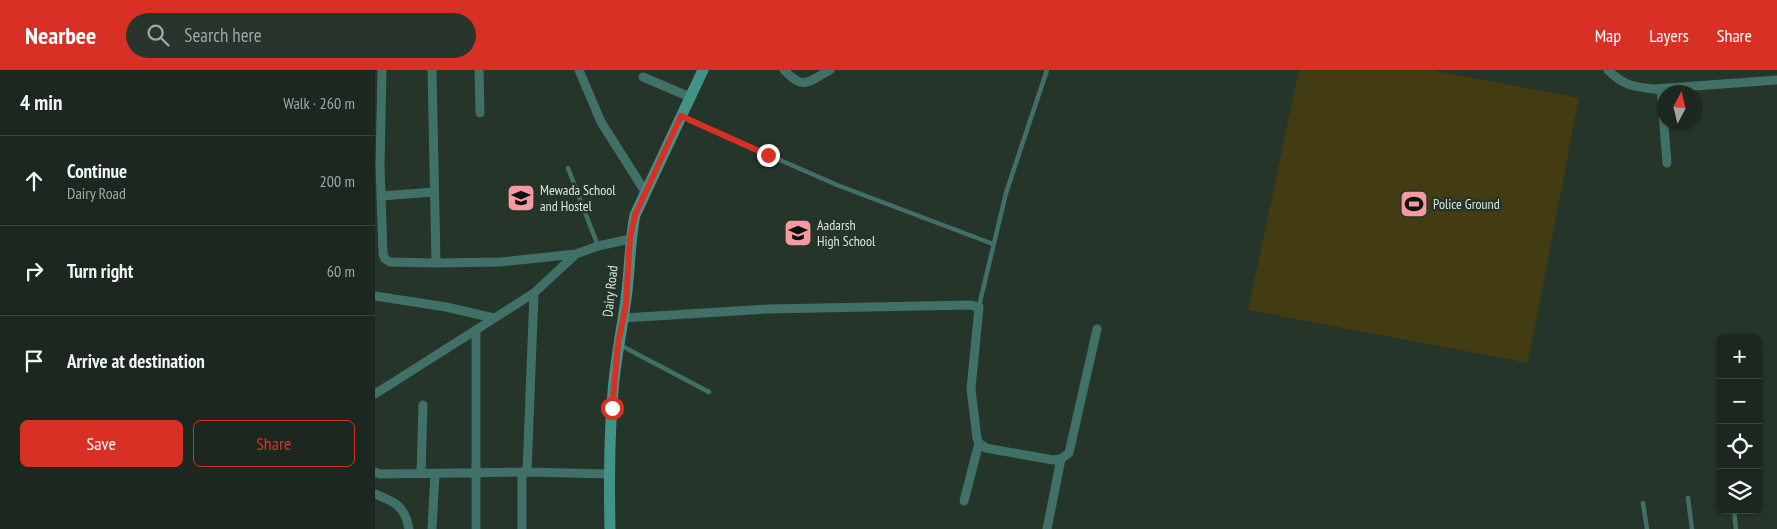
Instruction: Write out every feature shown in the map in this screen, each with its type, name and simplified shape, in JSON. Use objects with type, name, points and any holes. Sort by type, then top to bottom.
[{"type":"street","points":[[382,70],[381,196],[383,254],[385,259],[390,262],[500,262],[576,254],[630,238]]},
{"type":"street","points":[[432,70],[437,263]]},
{"type":"street","points":[[479,70],[480,113]]},
{"type":"street","points":[[579,70],[601,122],[646,193]]},
{"type":"street","name":"Dairy Road","points":[[609,529],[609,474],[613,392],[618,344],[626,304],[630,238],[635,215],[703,70]]},
{"type":"street","points":[[784,70],[797,83],[802,84],[830,70]]},
{"type":"street","points":[[1608,70],[1619,81],[1634,87],[1657,89]]},
{"type":"street","points":[[643,77],[690,97]]},
{"type":"street","points":[[1702,86],[1777,80]]},
{"type":"street","points":[[1664,130],[1667,163]]},
{"type":"street","points":[[381,196],[434,192]]},
{"type":"street","points":[[375,394],[534,293],[576,254]]},
{"type":"street","points":[[522,529],[534,293]]},
{"type":"street","points":[[375,296],[455,309],[494,318]]},
{"type":"street","points":[[623,318],[769,310],[970,305],[979,307],[971,389],[979,443],[986,448],[1053,460],[1061,459],[1069,453],[1097,329]]},
{"type":"street","points":[[476,331],[477,529]]},
{"type":"street","points":[[421,474],[423,405]]},
{"type":"street","points":[[964,501],[979,443]]},
{"type":"street","points":[[1047,529],[1061,459]]},
{"type":"street","points":[[375,472],[380,474],[525,472],[609,474]]},
{"type":"street","points":[[432,529],[435,474]]},
{"type":"street","points":[[375,494],[394,501],[399,505],[406,516],[409,529]]},
{"type":"lane","points":[[979,307],[1006,194],[1047,70]]},
{"type":"lane","points":[[681,116],[837,185],[993,244]]},
{"type":"lane","points":[[568,168],[598,246]]},
{"type":"lane","points":[[618,344],[709,392]]},
{"type":"lane","points":[[1688,498],[1692,529]]},
{"type":"lane","points":[[1643,503],[1647,529]]},
{"type":"lane","points":[[1734,514],[1736,529]]},
{"type":"shaded area","name":"Police Ground","points":[[1299,70],[1431,70],[1579,98],[1528,363],[1248,310]]},
{"type":"place","name":"Mewada School and Hostel","points":[[521,198]]},
{"type":"place","name":"Police Ground","points":[[1414,204]]},
{"type":"place","name":"Aadarsh High School","points":[[798,233]]},
{"type":"route","points":[[612,408],[618,344],[626,304],[630,238],[635,215],[681,116],[768,155]]}]
